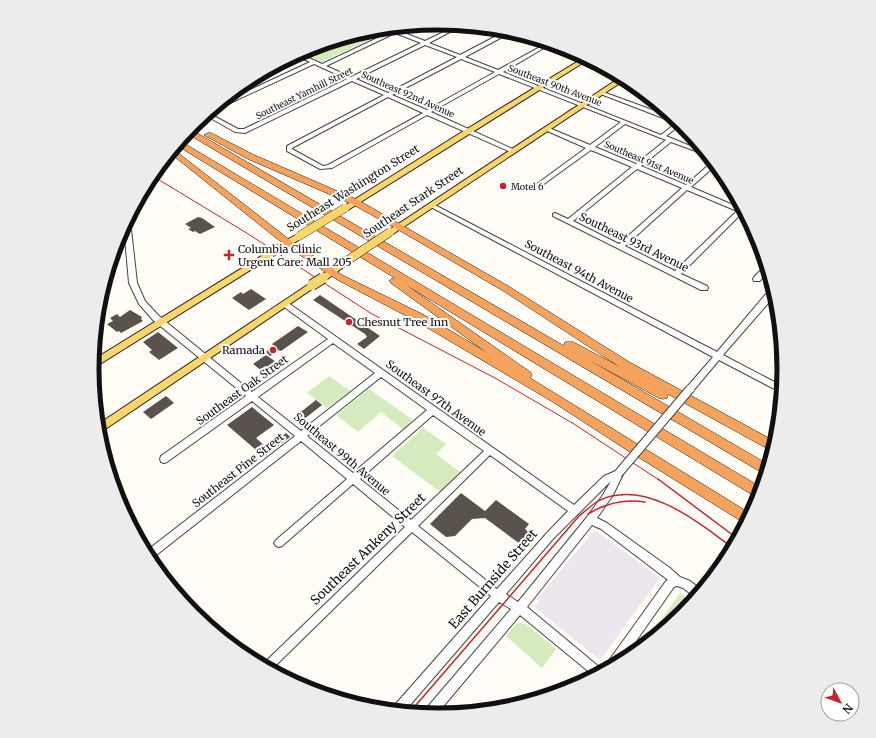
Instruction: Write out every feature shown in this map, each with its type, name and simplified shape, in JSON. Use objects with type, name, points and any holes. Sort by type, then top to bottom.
[{"type":"highway","points":[[197,130],[251,157],[354,202],[394,229],[498,284],[625,365],[768,445]]},
{"type":"highway","points":[[193,134],[762,467]]},
{"type":"highway","points":[[182,146],[755,490]]},
{"type":"highway","points":[[176,154],[285,245],[328,275],[339,277],[420,318],[557,399],[743,516]]},
{"type":"highway","points":[[381,266],[394,282],[515,367],[557,399]]},
{"type":"highway","points":[[531,331],[563,342],[699,414],[768,445]]},
{"type":"main road","name":"Southeast Washington Street","points":[[99,360],[468,130],[582,62]]},
{"type":"main road","name":"Southeast Stark Street","points":[[104,426],[394,229],[618,82]]},
{"type":"street","name":"Southeast Yamhill Street","points":[[212,116],[240,132],[247,130],[449,30]]},
{"type":"street","name":"Southeast 90th Avenue","points":[[399,33],[698,151]]},
{"type":"street","points":[[322,66],[389,34]]},
{"type":"street","points":[[500,36],[289,147],[289,151],[322,168],[330,167],[543,47]]},
{"type":"street","name":"Southeast 92nd Avenue","points":[[304,58],[513,151]]},
{"type":"street","points":[[231,101],[314,62]]},
{"type":"street","points":[[601,93],[666,118]]},
{"type":"street","points":[[532,190],[625,122]]},
{"type":"street","points":[[662,137],[675,127]]},
{"type":"street","name":"Southeast 91st Avenue","points":[[546,129],[736,207]]},
{"type":"street","points":[[568,222],[670,140]]},
{"type":"street","points":[[620,247],[710,167]]},
{"type":"street","name":"Southeast 94th Avenue","points":[[431,205],[776,387]]},
{"type":"street","points":[[676,274],[739,214]]},
{"type":"street","name":"Southeast 93rd Avenue","points":[[555,215],[704,288]]},
{"type":"street","name":"Southeast 99th Avenue","points":[[128,232],[135,290],[145,306],[161,322],[412,527],[498,595],[519,608],[595,669]]},
{"type":"street","points":[[758,279],[763,273]]},
{"type":"street","name":"East Burnside Street","points":[[402,706],[549,536],[607,479],[618,474],[768,297]]},
{"type":"street","name":"Southeast 97th Avenue","points":[[284,304],[574,511]]},
{"type":"street","name":"Southeast Oak Street","points":[[164,459],[332,339]]},
{"type":"street","name":"Southeast Pine Street","points":[[153,552],[381,373]]},
{"type":"street","points":[[279,543],[433,410]]},
{"type":"street","name":"Southeast Ankeny Street","points":[[270,664],[490,450]]},
{"type":"street","name":"East Burnside Street","points":[[434,708],[565,553],[616,482],[618,474]]},
{"type":"street","points":[[590,520],[604,526],[666,571],[677,582]]},
{"type":"street","points":[[620,655],[670,584],[677,582],[686,584],[695,591]]},
{"type":"shaded area","points":[[596,531],[660,578],[600,660],[534,607],[539,601],[537,599],[593,532]]},
{"type":"green space","points":[[368,38],[371,39],[321,62],[308,56],[350,42]]},
{"type":"green space","points":[[329,376],[350,391],[327,408],[307,393]]},
{"type":"green space","points":[[369,389],[413,420],[403,429],[381,412],[358,432],[336,415]]},
{"type":"green space","points":[[423,428],[446,444],[436,454],[460,472],[440,492],[392,456]]},
{"type":"green space","points":[[680,593],[688,599],[662,624],[653,631]]},
{"type":"green space","points":[[517,623],[526,624],[556,649],[542,668],[506,636]]},
{"type":"building","points":[[198,217],[215,227],[200,234],[188,229],[191,228],[185,224]]},
{"type":"building","points":[[251,289],[266,299],[249,310],[232,298],[241,292],[243,294]]},
{"type":"building","name":"Chesnut Tree Inn","points":[[320,295],[380,336],[364,349],[357,344],[367,337],[365,334],[313,300]]},
{"type":"building","points":[[130,310],[142,317],[141,319],[143,321],[121,333],[119,331],[117,332],[107,324],[113,321],[110,318],[117,314],[120,317]]},
{"type":"building","points":[[298,326],[308,332],[281,351],[279,350],[270,356],[266,352],[274,346],[272,344]]},
{"type":"building","points":[[158,332],[178,348],[159,360],[149,352],[152,350],[143,342]]},
{"type":"building","points":[[266,355],[279,364],[277,365],[278,367],[267,375],[253,364]]},
{"type":"building","points":[[166,396],[174,403],[151,419],[143,412]]},
{"type":"building","points":[[316,400],[322,405],[303,420],[297,415]]},
{"type":"building","points":[[252,407],[274,425],[256,438],[267,448],[286,433],[290,437],[264,457],[227,425]]},
{"type":"building","points":[[461,493],[485,511],[496,500],[529,524],[525,529],[535,537],[529,544],[520,544],[485,518],[472,519],[455,536],[446,537],[430,524]]},
{"type":"tram line","points":[[157,179],[245,232],[372,314],[495,378],[574,424],[659,480]]},
{"type":"tram line","points":[[658,479],[734,536]]},
{"type":"tram line","points":[[414,707],[579,516],[598,501],[616,495],[634,495],[652,499],[670,506],[704,526],[728,544]]},
{"type":"tram line","points":[[588,514],[602,507],[615,503],[630,501],[645,502]]},
{"type":"place","name":"Motel 6","points":[[503,186]]},
{"type":"place","name":"Columbia Clinic Urgent Care: Mall 205","points":[[229,255]]},
{"type":"place","name":"Chesnut Tree Inn","points":[[349,322]]},
{"type":"place","name":"Ramada","points":[[273,350]]}]
